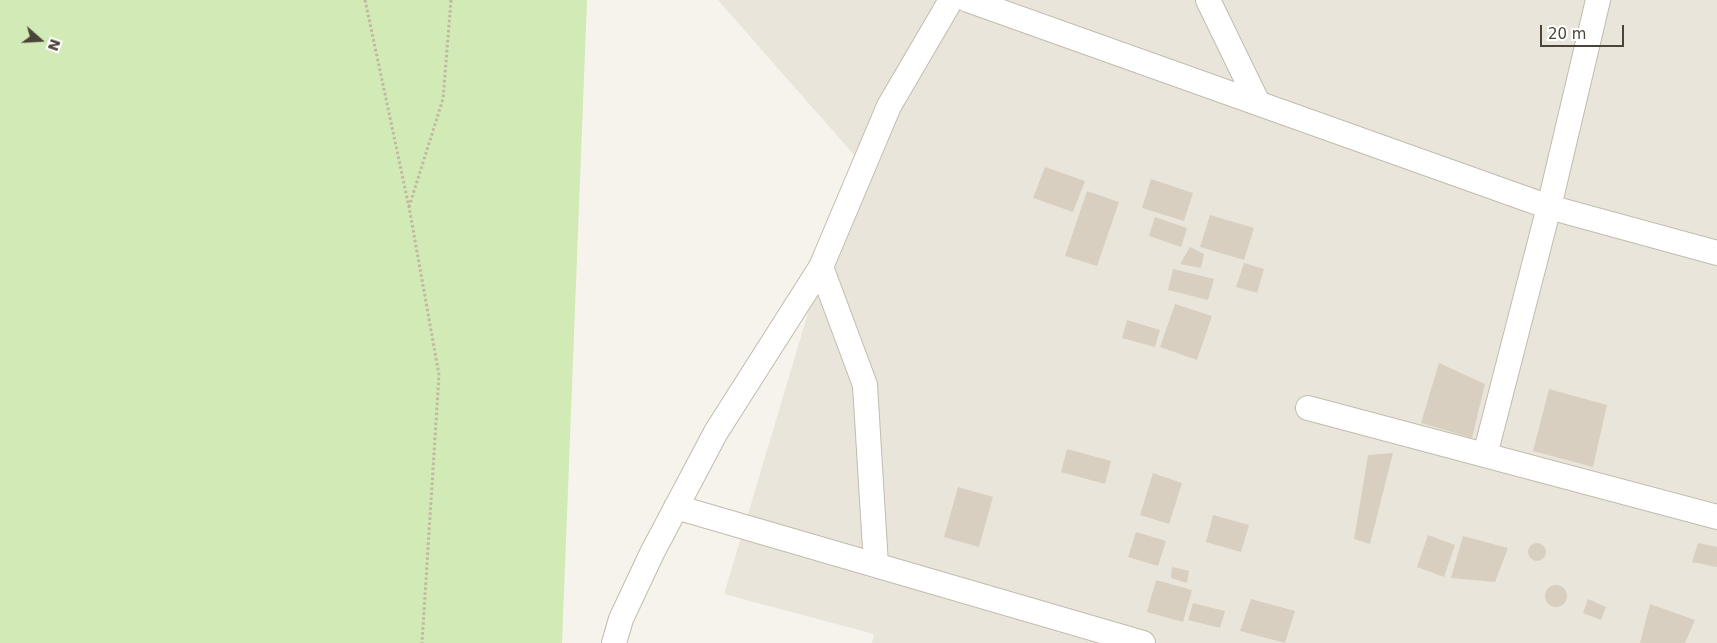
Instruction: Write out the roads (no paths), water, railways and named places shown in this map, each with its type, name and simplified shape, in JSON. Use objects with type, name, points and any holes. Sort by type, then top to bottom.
[{"type":"street","points":[[614,643],[621,619],[652,553],[716,432],[821,267],[889,106],[951,0]]},
{"type":"street","points":[[968,0],[1549,207],[1717,253]]},
{"type":"street","points":[[1208,0],[1258,103]]},
{"type":"street","points":[[1485,456],[1549,207],[1598,0]]},
{"type":"street","points":[[821,267],[865,385],[876,565]]},
{"type":"street","points":[[1308,408],[1717,516]]},
{"type":"street","points":[[676,507],[1143,643]]}]
